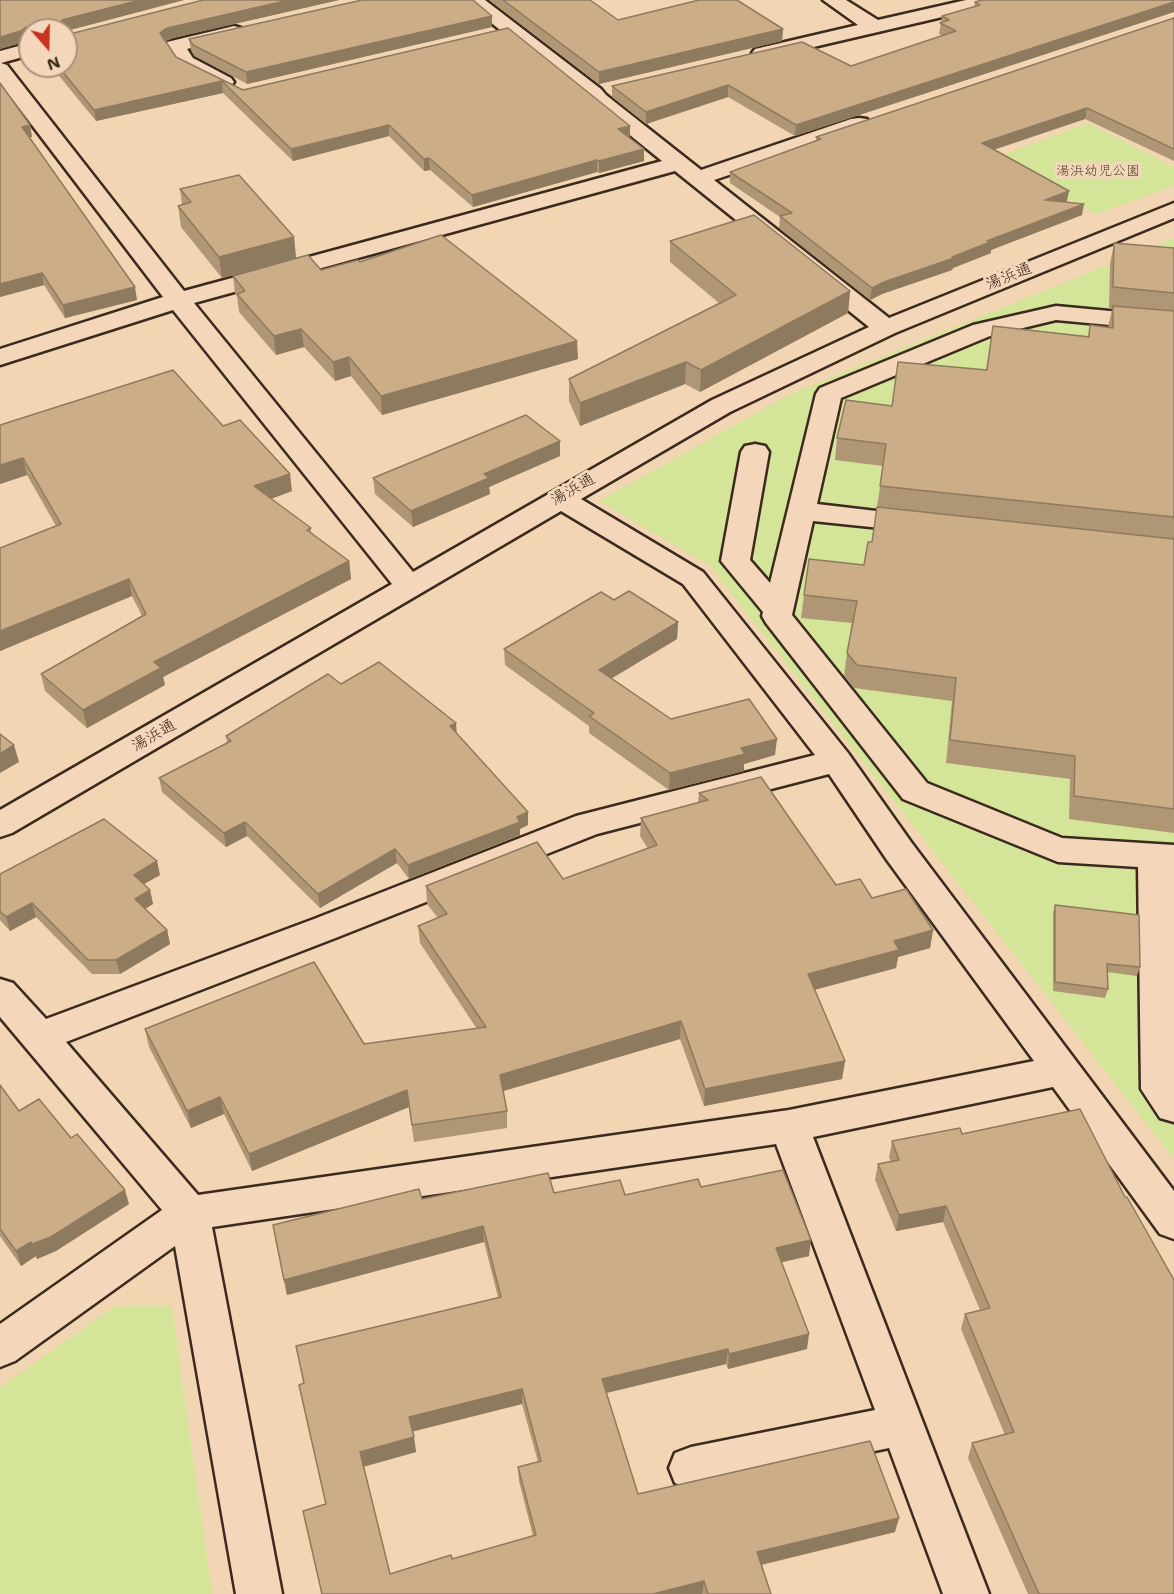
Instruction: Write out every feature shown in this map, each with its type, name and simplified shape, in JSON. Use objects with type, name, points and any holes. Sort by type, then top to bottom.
[{"type":"street","points":[[473,0],[594,93],[598,99],[886,328]]},
{"type":"street","points":[[833,0],[875,27]]},
{"type":"street","points":[[740,58],[991,0]]},
{"type":"street","points":[[244,93],[186,62],[174,46],[252,28]]},
{"type":"street","points":[[489,35],[513,30]]},
{"type":"street","points":[[0,57],[18,52]]},
{"type":"street","points":[[0,69],[177,300],[409,586]]},
{"type":"street","points":[[594,93],[616,87]]},
{"type":"street","points":[[698,178],[879,118]]},
{"type":"street","points":[[0,357],[177,300],[679,163]]},
{"type":"street","name":"湯浜通","points":[[0,825],[721,406],[886,328],[1174,210]]},
{"type":"street","points":[[1174,324],[1056,313],[982,330],[829,394],[777,616],[915,791],[1059,850],[1165,856],[1160,1089],[1174,1107]]},
{"type":"street","points":[[755,452],[735,561],[778,610]]},
{"type":"street","points":[[560,498],[693,578],[837,761],[1060,1071],[1174,1222]]},
{"type":"street","points":[[802,511],[941,526]]},
{"type":"street","points":[[40,1037],[326,928],[588,824],[837,761]]},
{"type":"street","points":[[0,993],[189,1213],[260,1594]]},
{"type":"street","points":[[0,1348],[189,1213],[789,1126],[1060,1071]]},
{"type":"street","points":[[789,1126],[966,1594]]},
{"type":"street","points":[[691,1468],[902,1425]]},
{"type":"green space","name":"湯浜幼児公園","points":[[1088,123],[1174,167],[1174,186],[1096,214],[993,158]]},
{"type":"green space","points":[[1174,238],[1174,1159],[709,565],[599,501],[790,394]]},
{"type":"green space","points":[[115,1306],[172,1306],[212,1594],[0,1594],[0,1387]]},
{"type":"building","points":[[0,0],[140,0],[70,18],[18,18],[18,32],[0,37]]},
{"type":"building","points":[[203,0],[289,0],[172,27],[160,33],[176,57],[243,90],[508,28],[630,126],[618,129],[644,149],[472,195],[429,158],[424,159],[389,125],[291,149],[222,81],[94,110],[68,78],[78,78],[78,32]]},
{"type":"building","points":[[362,0],[473,0],[492,16],[246,72],[193,45],[189,39]]},
{"type":"building","points":[[503,0],[590,0],[618,20],[699,0],[737,0],[783,29],[599,72]]},
{"type":"building","points":[[982,0],[1174,0],[1174,2],[796,125],[728,85],[646,112],[612,86],[802,42],[851,66],[956,31],[940,23],[949,20],[942,16],[980,5],[975,2]]},
{"type":"building","points":[[1174,18],[1174,149],[1087,108],[982,143],[1069,191],[1045,200],[1084,204],[987,241],[993,241],[952,257],[954,258],[872,288],[780,216],[792,213],[730,172],[821,139],[816,137]]},
{"type":"building","points":[[0,83],[30,125],[22,127],[135,287],[63,305],[42,273],[0,284]]},
{"type":"building","points":[[239,175],[294,237],[219,257],[178,206],[191,202],[180,189]]},
{"type":"building","points":[[754,215],[850,291],[701,370],[686,362],[580,403],[569,379],[736,295],[670,241]]},
{"type":"building","points":[[441,235],[577,341],[381,396],[349,357],[333,362],[301,329],[274,336],[237,294],[245,291],[233,276],[308,255],[321,270],[358,260],[360,262]]},
{"type":"building","points":[[1114,243],[1174,248],[1174,293],[1113,287]]},
{"type":"building","points":[[1113,306],[1174,311],[1174,517],[880,486],[886,444],[837,438],[846,400],[892,406],[898,362],[987,370],[993,326],[1089,337],[1090,325],[1113,328]]},
{"type":"building","points":[[173,370],[223,426],[240,420],[290,474],[254,486],[311,528],[307,530],[349,561],[154,662],[161,668],[83,710],[41,674],[146,614],[129,579],[0,631],[0,548],[61,524],[23,458],[0,465],[0,425]]},
{"type":"building","points":[[526,415],[560,441],[484,474],[489,478],[411,511],[373,478]]},
{"type":"building","points":[[877,507],[1174,539],[1174,809],[1074,796],[1075,756],[950,740],[956,678],[857,665],[847,653],[857,601],[804,595],[809,559],[864,565],[868,542],[872,542]]},
{"type":"building","points":[[629,591],[678,622],[599,670],[671,719],[749,699],[777,739],[741,748],[745,754],[670,773],[589,716],[594,713],[504,649],[601,592],[614,600]]},
{"type":"building","points":[[379,662],[456,723],[450,726],[528,812],[517,817],[520,822],[408,865],[395,849],[318,894],[245,822],[224,833],[159,778],[231,741],[226,736],[328,674],[341,684]]},
{"type":"building","points":[[0,734],[14,745],[0,754]]},
{"type":"building","points":[[761,777],[836,885],[860,879],[872,898],[906,889],[933,930],[894,941],[899,950],[808,974],[845,1061],[705,1089],[681,1021],[500,1075],[507,1111],[412,1125],[407,1090],[249,1154],[220,1097],[187,1111],[145,1029],[314,962],[364,1044],[486,1027],[418,926],[447,914],[426,886],[537,842],[563,879],[657,845],[641,818],[708,800],[699,793]]},
{"type":"building","points":[[104,819],[157,861],[134,875],[150,890],[135,899],[167,930],[116,960],[88,960],[32,903],[6,917],[0,911],[0,874]]},
{"type":"building","points":[[1055,905],[1139,915],[1140,967],[1107,964],[1108,989],[1055,982]]},
{"type":"building","points":[[0,1085],[19,1111],[39,1099],[71,1138],[77,1134],[125,1190],[51,1237],[32,1244],[31,1242],[16,1251],[0,1229]]},
{"type":"building","points":[[1080,1109],[1125,1197],[1174,1280],[1174,1594],[1039,1594],[972,1443],[1014,1432],[965,1314],[990,1308],[946,1206],[899,1215],[878,1164],[899,1160],[892,1141],[960,1128],[962,1134]]},
{"type":"building","points":[[783,1170],[811,1240],[776,1248],[809,1334],[729,1354],[728,1349],[602,1379],[638,1494],[870,1441],[899,1518],[757,1552],[771,1594],[708,1594],[704,1581],[653,1594],[322,1594],[303,1511],[326,1504],[299,1385],[304,1383],[296,1346],[501,1297],[483,1226],[284,1280],[273,1225],[419,1189],[422,1199],[548,1173],[554,1193],[620,1180],[625,1195],[698,1179],[701,1187]],"holes":[[[522,1389],[541,1461],[518,1467],[536,1535],[452,1559],[451,1555],[390,1574],[360,1452],[414,1437],[409,1417]]]}]
